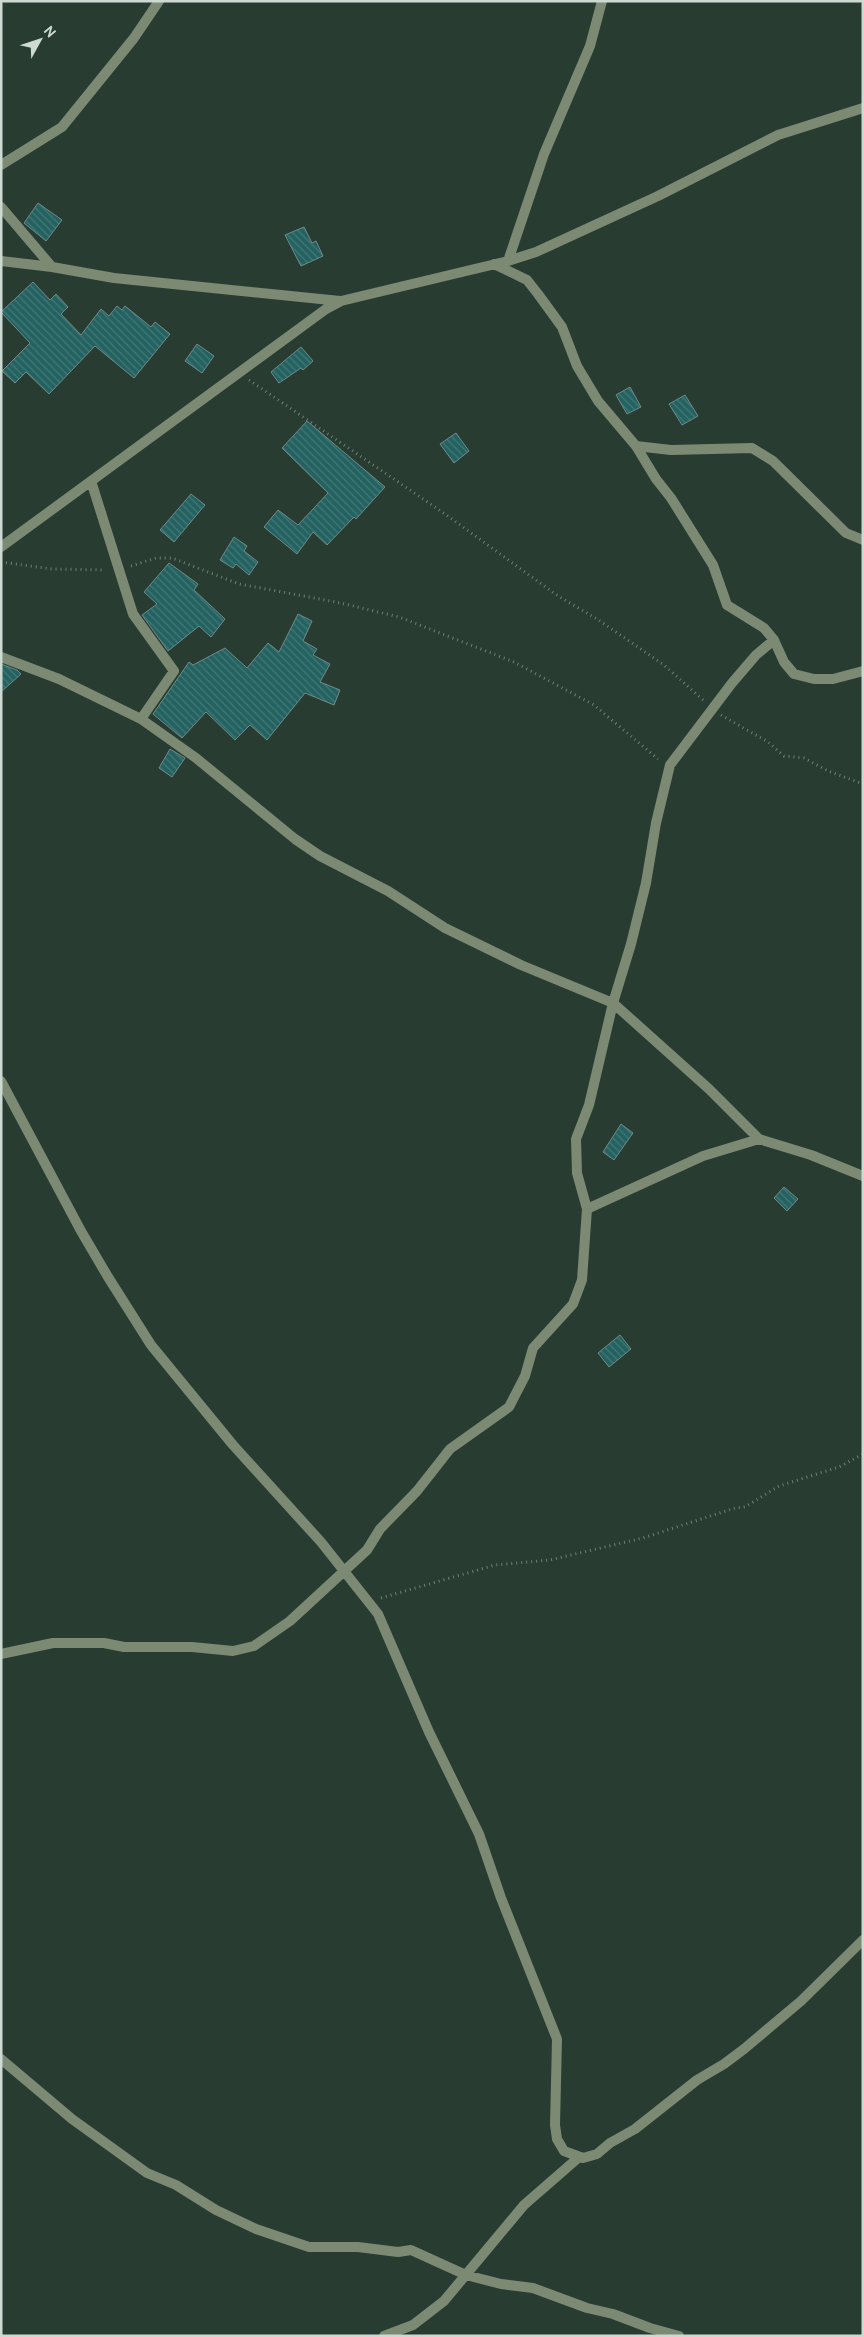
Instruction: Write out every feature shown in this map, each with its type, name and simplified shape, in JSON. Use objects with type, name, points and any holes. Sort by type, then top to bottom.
[{"type":"street","points":[[1,165],[62,127],[134,38],[159,1]]},
{"type":"street","points":[[508,261],[544,154],[590,46],[602,1]]},
{"type":"street","points":[[1,547],[298,328],[341,301],[508,261],[573,236],[658,196],[778,135],[863,108]]},
{"type":"street","points":[[1,207],[52,266]]},
{"type":"street","points":[[1,261],[52,266],[114,278],[341,301]]},
{"type":"street","points":[[494,264],[527,280],[562,328],[577,366],[598,401],[636,446],[656,479],[672,498],[697,537],[713,565],[727,605],[751,618],[764,628],[774,640],[784,662],[794,674],[814,679],[833,679],[863,671]]},
{"type":"street","points":[[636,446],[671,450],[752,448],[773,461],[846,533],[863,540]]},
{"type":"street","points":[[91,480],[133,614],[174,671],[141,719]]},
{"type":"street","points":[[1,1654],[53,1643],[104,1643],[124,1648],[192,1647],[233,1651],[254,1646],[290,1621],[367,1550],[380,1530],[416,1491],[450,1449],[509,1407],[525,1376],[533,1348],[573,1304],[582,1280],[587,1209],[578,1173],[576,1139],[590,1105],[613,1003],[631,944],[646,883],[656,823],[670,766],[732,683],[756,655],[774,640]]},
{"type":"street","points":[[1,657],[58,679],[141,719],[196,758],[250,803],[320,856],[388,891],[445,928],[488,950],[613,1003],[709,1089],[758,1138],[811,1155],[863,1176]]},
{"type":"street","points":[[1,1081],[90,1246],[151,1345],[187,1391],[321,1542],[378,1614],[429,1732],[479,1834],[501,1898],[557,2039],[555,2125],[557,2139],[564,2151],[578,2158]]},
{"type":"street","points":[[587,1209],[703,1156],[758,1138]]},
{"type":"street","points":[[384,2336],[413,2325],[444,2301],[524,2204],[578,2158],[597,2154],[635,2129],[697,2080],[724,2064],[744,2049],[801,2001],[863,1940]]},
{"type":"street","points":[[1,2058],[72,2119],[114,2151],[147,2173],[176,2186],[216,2210],[256,2229],[309,2246],[358,2247],[398,2252],[411,2250],[466,2274],[501,2284],[533,2288],[588,2308],[613,2314],[650,2328],[679,2336]]},
{"type":"path","points":[[238,372],[445,514],[558,596],[597,619],[664,665],[713,710],[768,742],[784,756],[804,758],[828,771],[863,784]]},
{"type":"path","points":[[1,562],[52,568],[119,570],[156,558],[172,558],[239,584],[341,603],[399,617],[514,662],[594,705],[660,761],[670,766]]},
{"type":"path","points":[[367,1602],[495,1565],[550,1560],[669,1531],[735,1508],[745,1507],[779,1486],[839,1467],[863,1454]]},
{"type":"building","points":[[38,203],[62,220],[46,241],[24,223]]},
{"type":"building","points":[[304,227],[312,243],[316,241],[323,256],[301,266],[285,235]]},
{"type":"building","points":[[33,282],[50,300],[56,294],[68,307],[61,314],[81,335],[101,309],[109,316],[117,306],[122,310],[125,306],[151,327],[155,322],[170,334],[134,378],[95,346],[49,394],[26,372],[15,383],[2,371],[30,343],[1,312]]},
{"type":"building","points":[[197,344],[214,356],[202,373],[185,361]]},
{"type":"building","points":[[301,347],[313,361],[303,370],[301,368],[279,383],[271,372]]},
{"type":"building","points":[[630,387],[641,407],[627,414],[616,395]]},
{"type":"building","points":[[685,395],[698,416],[682,425],[669,404]]},
{"type":"building","points":[[307,421],[385,487],[356,519],[354,517],[327,545],[313,532],[297,554],[264,527],[278,510],[298,525],[328,493],[282,448]]},
{"type":"building","points":[[456,433],[469,451],[454,463],[440,444]]},
{"type":"building","points":[[191,494],[205,505],[174,542],[160,530]]},
{"type":"building","points":[[234,537],[247,546],[244,551],[258,562],[249,575],[236,564],[233,568],[220,560]]},
{"type":"building","points":[[169,563],[198,584],[194,590],[225,619],[211,637],[199,626],[168,651],[142,615],[157,604],[144,592]]},
{"type":"building","points":[[298,614],[312,621],[303,641],[317,649],[313,655],[330,664],[320,682],[340,690],[334,705],[305,693],[267,740],[250,725],[235,740],[206,712],[182,738],[153,714],[189,662],[193,665],[225,648],[247,668],[268,643],[279,652]]},
{"type":"building","points":[[1,664],[17,670],[21,674],[1,692]]},
{"type":"building","points":[[170,749],[185,758],[172,777],[159,768]]},
{"type":"building","points":[[621,1124],[633,1133],[614,1160],[603,1152]]},
{"type":"building","points":[[784,1187],[798,1199],[787,1211],[774,1198]]},
{"type":"building","points":[[620,1335],[631,1349],[609,1367],[598,1353]]}]
